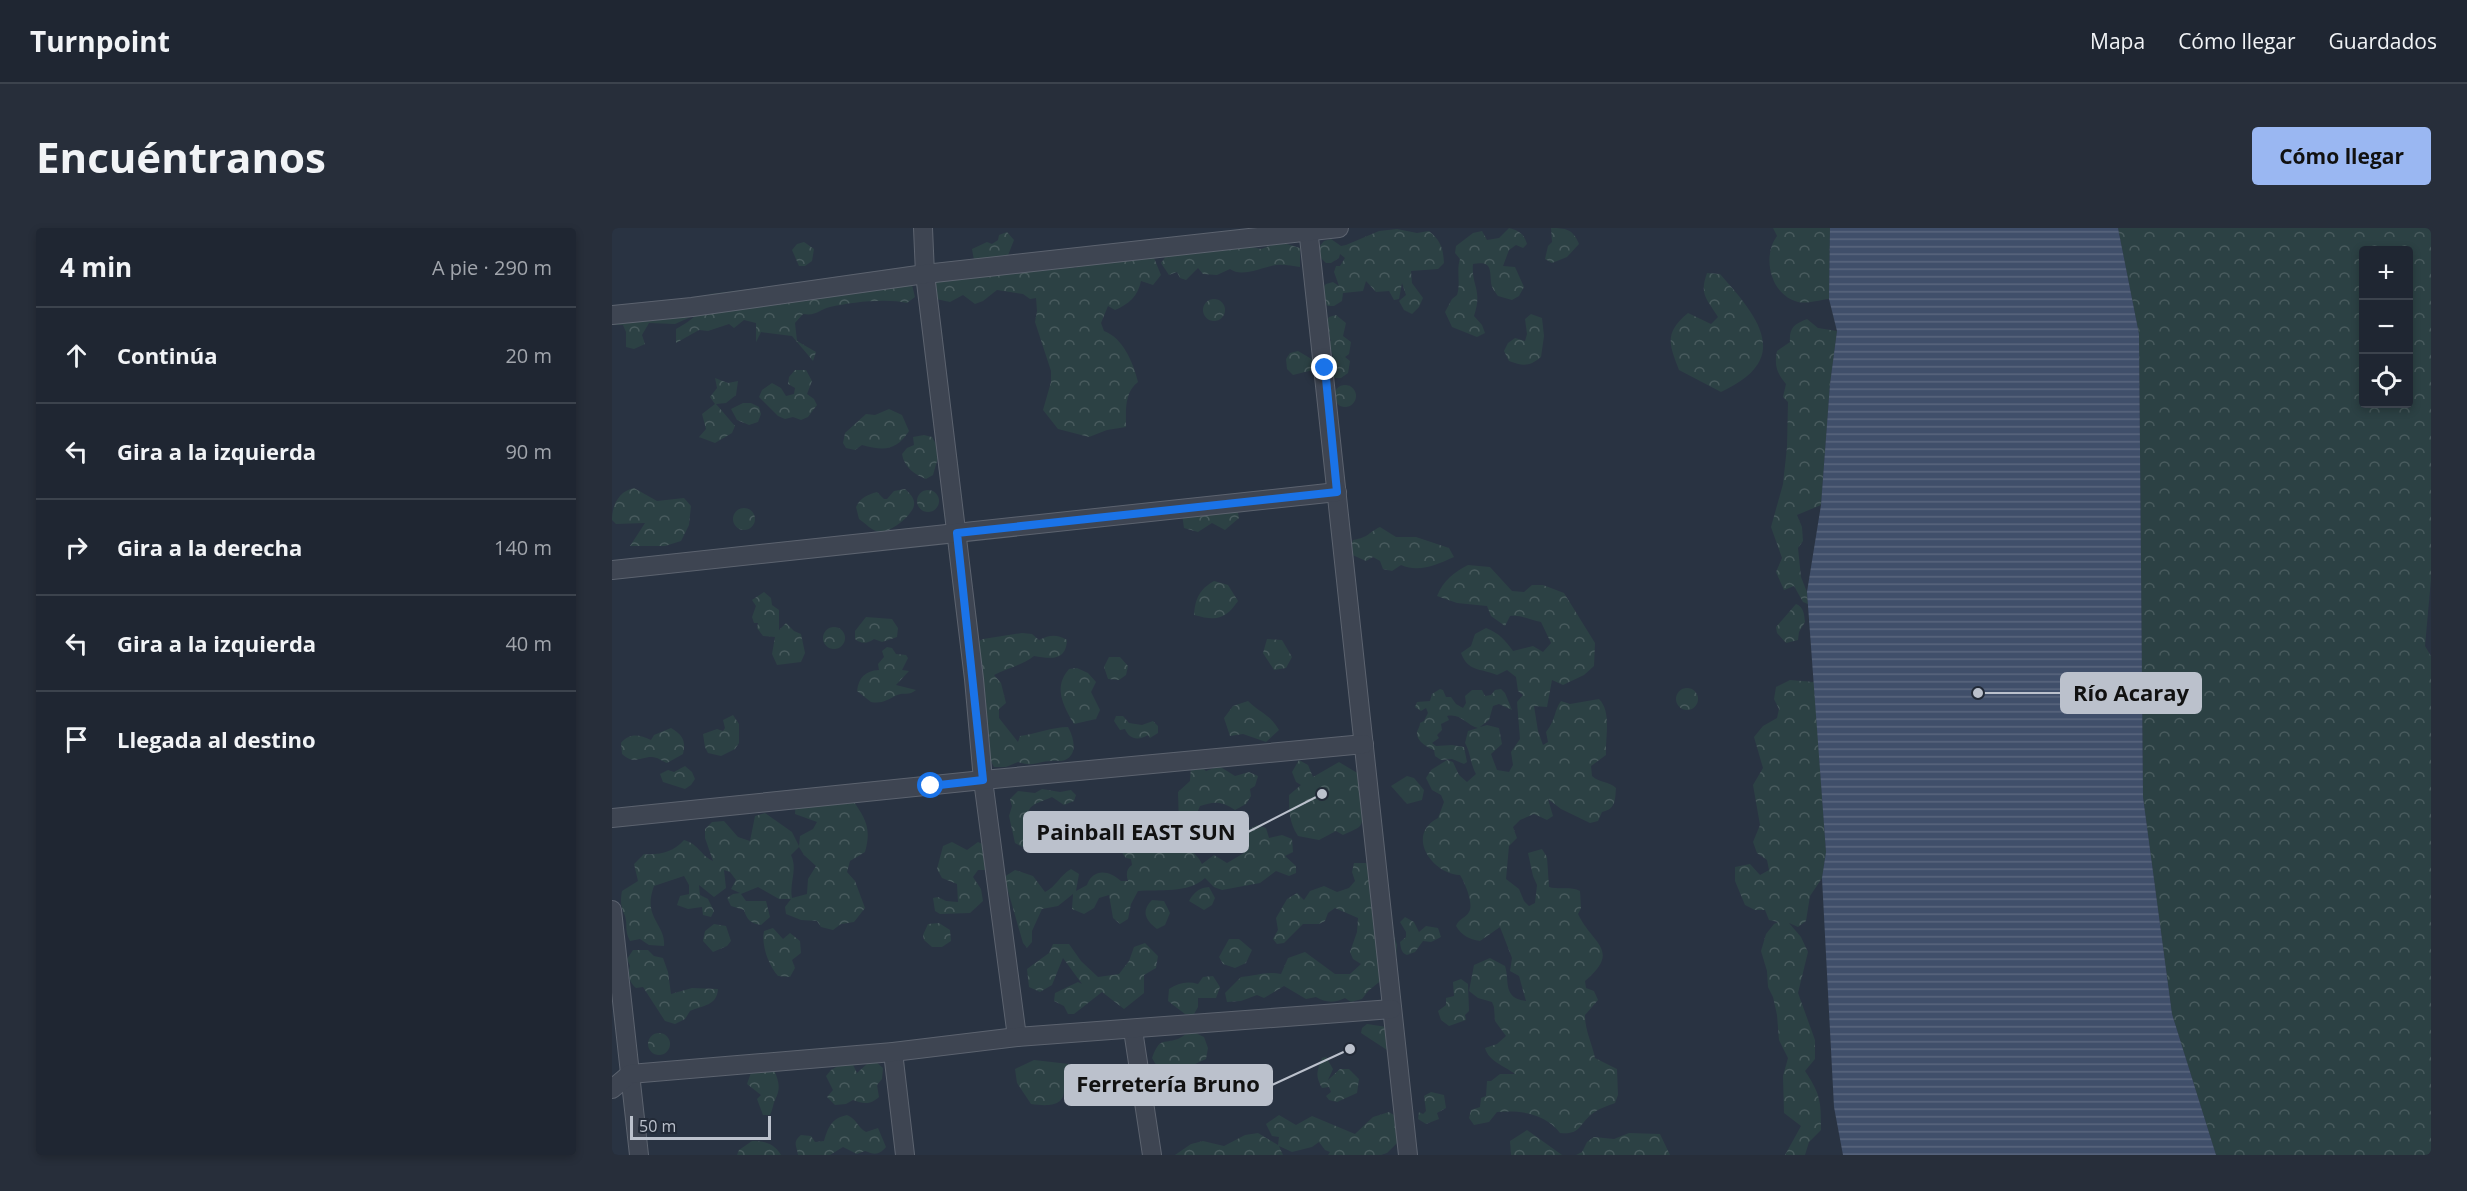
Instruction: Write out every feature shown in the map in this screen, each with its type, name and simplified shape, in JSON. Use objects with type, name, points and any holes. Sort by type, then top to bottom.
[{"type":"street","points":[[923,228],[925,274],[957,533],[983,780],[1017,1037]]},
{"type":"street","points":[[612,315],[692,307],[925,274],[1340,228]]},
{"type":"street","points":[[1308,230],[1408,1155]]},
{"type":"street","points":[[612,570],[1337,492]]},
{"type":"street","points":[[612,818],[1364,744]]},
{"type":"street","points":[[612,917],[639,1155]]},
{"type":"street","points":[[612,1089],[630,1074],[893,1052],[1017,1037],[1392,1009]]},
{"type":"street","points":[[1132,1030],[1152,1155]]},
{"type":"street","points":[[893,1052],[905,1155]]},
{"type":"green space","points":[[1509,228],[1521,233],[1527,244],[1523,248],[1516,245],[1509,250],[1503,266],[1515,267],[1524,287],[1519,296],[1512,300],[1498,296],[1493,289],[1488,267],[1483,264],[1473,264],[1477,293],[1474,316],[1482,325],[1485,333],[1477,337],[1452,327],[1445,312],[1458,290],[1460,259],[1455,253],[1456,246],[1473,233],[1482,231],[1487,240],[1499,238]]},
{"type":"green space","points":[[1551,228],[1568,230],[1579,244],[1567,257],[1552,263],[1545,259],[1548,246],[1552,242]]},
{"type":"green space","points":[[1773,228],[1830,228],[1829,299],[1799,302],[1786,297],[1780,290],[1771,273],[1770,253],[1777,236]]},
{"type":"green space","points":[[2118,228],[2431,228],[2431,579],[2425,646],[2431,656],[2431,1155],[2216,1155],[2172,1014],[2143,797],[2139,334]]},
{"type":"green space","points":[[1397,229],[1417,233],[1429,231],[1442,249],[1444,263],[1438,269],[1411,271],[1412,283],[1423,298],[1419,307],[1412,314],[1404,310],[1399,301],[1406,295],[1402,283],[1399,299],[1394,300],[1389,291],[1376,292],[1366,281],[1363,291],[1343,293],[1342,301],[1334,306],[1328,306],[1322,300],[1321,290],[1326,284],[1333,282],[1339,286],[1334,272],[1336,266],[1340,266],[1345,258],[1340,254],[1339,258],[1326,263],[1320,257],[1319,247],[1324,241],[1331,239],[1341,246],[1379,231]]},
{"type":"green space","points":[[1007,232],[1014,240],[1007,258],[1061,262],[1075,268],[1095,258],[1152,253],[1161,275],[1153,285],[1141,281],[1135,295],[1125,305],[1115,310],[1108,306],[1101,323],[1104,331],[1111,334],[1122,345],[1138,382],[1133,386],[1128,397],[1126,427],[1107,430],[1089,437],[1058,429],[1043,410],[1051,382],[1051,371],[1035,322],[1036,298],[1030,299],[1023,294],[997,290],[975,304],[963,295],[950,302],[936,299],[932,275],[974,260],[972,249],[987,242],[992,244],[998,240],[999,235]]},
{"type":"green space","points":[[804,242],[814,249],[812,261],[805,266],[799,266],[792,250],[797,244]]},
{"type":"green space","points":[[1280,242],[1300,248],[1300,267],[1276,265],[1240,272],[1230,269],[1217,275],[1203,274],[1198,268],[1186,280],[1180,278],[1177,272],[1169,275],[1161,263],[1169,252],[1243,245],[1261,249]]},
{"type":"green space","points":[[1707,273],[1720,274],[1734,290],[1747,306],[1762,337],[1763,352],[1757,366],[1743,379],[1721,392],[1679,370],[1671,346],[1675,327],[1688,313],[1711,324],[1718,317],[1704,292]]},
{"type":"green space","points":[[912,285],[915,297],[907,303],[858,302],[803,314],[795,323],[797,341],[816,352],[813,361],[792,336],[761,332],[756,342],[756,323],[744,320],[734,328],[729,324],[708,331],[699,330],[676,343],[676,329],[696,314],[710,294],[760,288],[779,293]]},
{"type":"green space","points":[[671,299],[684,300],[692,307],[693,316],[675,324],[649,323],[642,335],[645,344],[634,349],[626,347],[626,332],[623,325],[612,325],[612,307],[658,304]]},
{"type":"green space","points":[[1214,299],[1222,302],[1225,310],[1222,318],[1214,321],[1206,318],[1203,310],[1206,302]]},
{"type":"green space","points":[[1531,314],[1542,318],[1544,336],[1541,357],[1526,365],[1509,361],[1504,351],[1508,343],[1515,338],[1525,341],[1527,334],[1525,319]]},
{"type":"green space","points":[[1336,315],[1346,323],[1343,336],[1351,342],[1349,354],[1345,357],[1350,361],[1348,373],[1341,378],[1335,378],[1329,372],[1328,362],[1333,356],[1329,343],[1331,340],[1325,334],[1324,324],[1329,317]]},
{"type":"green space","points":[[1807,319],[1818,328],[1837,331],[1830,384],[1821,505],[1797,515],[1802,527],[1803,541],[1798,548],[1801,577],[1807,592],[1808,604],[1803,602],[1794,586],[1784,590],[1776,572],[1782,558],[1771,527],[1783,484],[1787,447],[1788,402],[1783,397],[1786,384],[1777,369],[1777,351],[1790,342],[1793,327]]},
{"type":"green space","points":[[1298,351],[1325,367],[1293,375],[1287,369],[1286,359],[1290,353]]},
{"type":"green space","points":[[795,370],[806,370],[812,381],[807,394],[814,399],[817,405],[808,417],[801,420],[778,416],[759,397],[762,390],[772,383],[781,388],[786,396],[794,394],[795,388],[788,384],[789,377]]},
{"type":"green space","points":[[715,378],[728,383],[738,381],[736,395],[726,403],[716,404],[735,426],[732,433],[715,443],[699,437],[706,429],[702,414],[715,404],[710,397],[717,388]]},
{"type":"green space","points":[[1345,385],[1353,388],[1356,396],[1353,404],[1345,407],[1337,404],[1334,396],[1337,388]]},
{"type":"green space","points":[[743,403],[751,403],[759,407],[761,414],[758,422],[749,425],[737,420],[731,409]]},
{"type":"green space","points":[[889,409],[902,415],[909,431],[904,438],[889,448],[862,445],[855,450],[846,448],[843,443],[845,433],[866,414],[875,415]]},
{"type":"green space","points":[[924,435],[932,437],[940,451],[933,475],[926,479],[911,470],[902,454],[914,445],[913,437]]},
{"type":"green space","points":[[634,488],[657,501],[684,498],[691,506],[689,525],[681,541],[665,546],[630,546],[645,523],[616,524],[612,520],[612,514],[620,495]]},
{"type":"green space","points":[[905,489],[913,498],[913,509],[894,527],[879,532],[871,529],[859,519],[856,507],[865,497],[877,492],[887,499],[894,491]]},
{"type":"green space","points":[[928,490],[936,493],[939,501],[936,509],[928,512],[920,509],[917,501],[920,493]]},
{"type":"green space","points":[[1236,503],[1239,518],[1225,530],[1212,523],[1198,532],[1184,528],[1182,514]]},
{"type":"green space","points":[[744,508],[752,511],[755,519],[752,527],[744,530],[736,527],[733,519],[736,511]]},
{"type":"green space","points":[[1380,527],[1396,537],[1416,537],[1449,548],[1454,557],[1428,567],[1414,568],[1401,565],[1392,571],[1383,569],[1380,561],[1373,557],[1366,561],[1348,553],[1353,540],[1366,536]]},
{"type":"green space","points":[[1468,565],[1490,567],[1512,591],[1524,592],[1532,585],[1543,585],[1564,593],[1595,643],[1594,666],[1584,675],[1563,685],[1552,680],[1547,707],[1534,706],[1543,745],[1548,742],[1546,732],[1561,701],[1570,704],[1599,699],[1607,718],[1606,755],[1591,766],[1592,776],[1616,788],[1614,803],[1610,809],[1602,812],[1598,821],[1590,823],[1561,809],[1548,799],[1553,816],[1547,820],[1534,814],[1520,820],[1513,827],[1517,838],[1509,846],[1506,879],[1519,889],[1529,906],[1535,903],[1537,885],[1528,853],[1542,849],[1547,857],[1549,887],[1580,891],[1581,908],[1578,914],[1601,947],[1603,954],[1596,970],[1585,981],[1586,988],[1594,991],[1598,1000],[1585,1015],[1585,1021],[1595,1058],[1617,1069],[1618,1095],[1615,1103],[1594,1112],[1576,1131],[1567,1133],[1560,1133],[1547,1121],[1523,1112],[1497,1112],[1489,1122],[1474,1125],[1469,1118],[1471,1110],[1480,1107],[1481,1098],[1486,1096],[1487,1081],[1491,1081],[1500,1074],[1515,1074],[1490,1057],[1485,1048],[1497,1044],[1506,1036],[1495,1021],[1492,1002],[1478,998],[1469,991],[1474,965],[1490,958],[1505,966],[1510,993],[1526,1001],[1519,976],[1510,971],[1512,958],[1500,927],[1480,941],[1463,935],[1456,926],[1468,914],[1470,908],[1470,899],[1464,883],[1460,875],[1440,868],[1432,861],[1423,843],[1428,825],[1438,818],[1444,802],[1441,795],[1432,790],[1426,778],[1431,770],[1447,760],[1453,762],[1459,775],[1467,782],[1476,774],[1465,743],[1468,731],[1478,728],[1456,716],[1447,716],[1449,720],[1441,724],[1442,730],[1437,735],[1439,738],[1432,743],[1436,746],[1464,747],[1467,762],[1464,764],[1452,759],[1441,760],[1435,756],[1434,750],[1418,739],[1417,732],[1420,723],[1424,721],[1428,713],[1426,708],[1421,711],[1415,707],[1417,702],[1430,701],[1432,694],[1440,689],[1446,697],[1451,697],[1463,708],[1466,703],[1465,696],[1472,690],[1482,690],[1485,696],[1501,689],[1512,710],[1499,704],[1493,706],[1489,720],[1480,727],[1487,725],[1499,728],[1502,744],[1491,754],[1497,770],[1509,772],[1513,765],[1511,752],[1520,739],[1517,702],[1523,695],[1518,691],[1516,677],[1507,670],[1497,675],[1475,668],[1467,663],[1461,653],[1471,646],[1475,634],[1486,628],[1501,637],[1513,651],[1533,646],[1543,652],[1551,643],[1541,622],[1510,616],[1505,626],[1491,616],[1487,606],[1457,603],[1437,596],[1442,586],[1450,578]]},
{"type":"green space","points":[[1214,581],[1228,585],[1238,601],[1229,612],[1219,617],[1208,618],[1194,615],[1199,595]]},
{"type":"green space","points":[[764,592],[771,598],[772,605],[779,610],[779,630],[786,623],[801,634],[805,653],[801,662],[777,665],[772,654],[775,637],[763,636],[757,628],[758,623],[754,623],[752,617],[756,606],[752,600]]},
{"type":"green space","points":[[1796,604],[1802,609],[1805,622],[1799,632],[1798,640],[1786,643],[1777,633],[1776,627]]},
{"type":"green space","points":[[866,617],[892,619],[898,628],[897,637],[882,642],[874,639],[864,643],[857,641],[855,631]]},
{"type":"green space","points":[[830,627],[838,627],[845,634],[845,642],[838,649],[830,649],[823,642],[823,634]]},
{"type":"green space","points":[[1022,633],[1032,634],[1039,640],[1050,636],[1060,637],[1067,640],[1066,647],[1061,655],[1056,657],[1034,656],[994,675],[1001,683],[1006,703],[999,709],[999,718],[1018,742],[1020,736],[1068,727],[1073,740],[1072,754],[1063,761],[1031,764],[1018,762],[1006,767],[994,767],[983,747],[973,644],[983,639]]},
{"type":"green space","points":[[1267,639],[1282,640],[1292,657],[1286,668],[1274,670],[1263,653]]},
{"type":"green space","points":[[887,647],[892,648],[896,654],[906,655],[908,658],[902,670],[909,671],[896,685],[916,690],[881,702],[871,702],[857,691],[858,686],[866,673],[879,670],[878,664],[884,657],[882,651]]},
{"type":"green space","points":[[1109,657],[1120,657],[1128,666],[1126,675],[1119,680],[1108,679],[1104,667]]},
{"type":"green space","points":[[1077,668],[1088,673],[1096,682],[1091,692],[1100,710],[1096,719],[1074,724],[1063,703],[1061,683],[1069,669]]},
{"type":"green space","points":[[1790,680],[1814,682],[1826,852],[1822,878],[1810,896],[1806,921],[1798,927],[1789,923],[1801,937],[1808,952],[1798,993],[1815,1040],[1815,1059],[1805,1071],[1817,1093],[1821,1112],[1821,1130],[1809,1142],[1805,1155],[1785,1155],[1801,1126],[1784,1113],[1783,1076],[1788,1058],[1779,1040],[1777,1015],[1768,987],[1767,971],[1761,951],[1766,934],[1778,922],[1769,920],[1765,910],[1755,910],[1745,905],[1735,881],[1735,867],[1750,864],[1760,875],[1769,870],[1767,860],[1757,853],[1753,842],[1760,825],[1753,785],[1763,768],[1754,737],[1763,726],[1777,718],[1779,709],[1774,699],[1776,687]]},
{"type":"green space","points":[[1687,688],[1695,691],[1698,699],[1695,707],[1687,710],[1679,707],[1676,699],[1679,691]]},
{"type":"green space","points":[[1248,701],[1269,717],[1279,730],[1266,742],[1243,734],[1230,736],[1224,718],[1233,706]]},
{"type":"green space","points":[[733,715],[739,724],[739,743],[735,749],[721,756],[708,753],[703,734],[717,729],[723,731],[725,728],[723,720]]},
{"type":"green space","points":[[1116,716],[1123,716],[1129,723],[1142,725],[1153,721],[1158,726],[1158,733],[1150,738],[1148,735],[1141,738],[1131,737],[1125,729],[1120,730],[1114,721]]},
{"type":"green space","points":[[671,728],[683,739],[684,749],[683,754],[667,763],[654,757],[630,759],[622,754],[621,743],[628,737],[639,736],[651,740],[654,735]]},
{"type":"green space","points":[[1299,760],[1308,765],[1313,777],[1339,762],[1359,774],[1363,809],[1360,826],[1343,835],[1336,831],[1319,840],[1298,836],[1290,816],[1289,795],[1301,785],[1296,782],[1292,772]]},
{"type":"green space","points":[[1191,765],[1200,765],[1206,771],[1219,766],[1235,776],[1249,772],[1258,776],[1255,786],[1250,789],[1251,796],[1246,804],[1235,810],[1218,803],[1200,806],[1194,820],[1198,816],[1207,819],[1209,826],[1204,831],[1201,842],[1190,845],[1187,839],[1193,823],[1185,827],[1179,825],[1178,792],[1190,781]]},
{"type":"green space","points":[[685,766],[692,772],[695,779],[691,785],[685,789],[663,782],[660,774],[668,770],[674,772]]},
{"type":"green space","points":[[1407,776],[1414,778],[1424,790],[1422,800],[1407,804],[1391,786]]},
{"type":"green space","points":[[1042,789],[1060,792],[1071,790],[1076,795],[1074,801],[1064,805],[1052,797],[1031,807],[1027,815],[1027,840],[1022,847],[1015,843],[1009,816],[1012,806],[1010,799],[1018,791],[1035,793]]},
{"type":"green space","points":[[852,799],[864,818],[868,836],[865,852],[850,861],[847,872],[855,881],[865,908],[854,922],[841,924],[833,930],[821,927],[817,921],[801,920],[786,914],[785,907],[791,899],[779,899],[758,887],[741,894],[746,901],[766,901],[770,917],[761,925],[754,923],[748,919],[744,910],[731,906],[727,898],[740,893],[731,889],[736,880],[730,872],[724,870],[726,888],[714,897],[699,885],[700,895],[708,899],[714,911],[711,917],[703,915],[702,907],[688,909],[677,905],[680,896],[689,894],[689,885],[684,876],[654,886],[651,897],[652,913],[662,932],[664,946],[649,945],[640,939],[630,941],[621,904],[622,891],[638,881],[634,864],[644,854],[666,852],[684,840],[713,861],[705,838],[705,829],[712,822],[724,821],[738,837],[750,841],[755,816],[765,813],[792,832],[799,846],[800,836],[813,829],[817,822],[795,814],[796,800]],"holes":[[[799,847],[816,866],[808,879],[807,894],[792,898],[794,866],[791,855]]]},
{"type":"green space","points":[[1257,825],[1266,828],[1269,838],[1282,835],[1292,839],[1293,852],[1285,856],[1296,866],[1296,873],[1289,876],[1276,871],[1260,883],[1222,890],[1214,887],[1205,878],[1182,889],[1138,891],[1131,904],[1128,919],[1120,924],[1113,918],[1109,895],[1099,898],[1094,908],[1084,914],[1072,909],[1073,894],[1058,906],[1042,909],[1032,931],[1032,942],[1027,948],[1023,943],[1004,877],[1015,870],[1033,876],[1045,892],[1071,869],[1079,874],[1076,891],[1087,885],[1097,873],[1102,872],[1121,881],[1128,881],[1127,872],[1132,865],[1131,859],[1126,858],[1117,846],[1122,834],[1133,828],[1144,833],[1151,846],[1186,849],[1197,856],[1202,864],[1214,855],[1227,863],[1244,853],[1241,845],[1244,832]]},
{"type":"green space","points":[[952,842],[967,850],[978,842],[989,847],[990,870],[978,870],[973,877],[981,889],[983,901],[970,913],[940,914],[935,911],[933,898],[958,902],[957,884],[942,878],[937,869],[943,846]]},
{"type":"green space","points":[[1354,863],[1366,863],[1372,872],[1397,945],[1396,957],[1386,969],[1388,975],[1368,991],[1362,999],[1351,1002],[1345,998],[1331,1002],[1316,997],[1306,999],[1284,986],[1264,998],[1257,995],[1241,1001],[1227,1002],[1225,993],[1241,977],[1266,973],[1281,974],[1288,958],[1305,952],[1335,974],[1350,974],[1361,964],[1353,959],[1350,952],[1357,932],[1358,918],[1335,908],[1328,913],[1325,921],[1319,924],[1303,924],[1284,943],[1277,944],[1273,939],[1278,930],[1276,918],[1287,899],[1297,893],[1304,900],[1310,891],[1324,886],[1337,892],[1349,888],[1355,881],[1352,872]]},
{"type":"green space","points":[[1209,887],[1215,898],[1212,905],[1204,910],[1189,901],[1197,891]]},
{"type":"green space","points":[[1152,900],[1164,901],[1170,913],[1165,925],[1157,929],[1146,915],[1146,908]]},
{"type":"green space","points":[[1405,917],[1414,922],[1419,932],[1426,926],[1438,928],[1441,937],[1431,942],[1423,941],[1415,952],[1405,954],[1400,942],[1406,937],[1406,932],[1400,922]]},
{"type":"green space","points":[[939,923],[950,930],[951,941],[942,947],[932,947],[924,940],[923,935],[928,924]]},
{"type":"green space","points":[[714,924],[726,926],[731,941],[727,946],[713,952],[703,941],[705,931]]},
{"type":"green space","points":[[773,928],[783,939],[790,933],[800,941],[801,953],[792,960],[795,968],[790,977],[778,976],[767,955],[764,931]]},
{"type":"green space","points":[[1229,939],[1239,939],[1252,950],[1246,963],[1235,968],[1223,964],[1219,957]]},
{"type":"green space","points":[[1145,943],[1158,956],[1156,968],[1144,975],[1144,993],[1124,1009],[1102,992],[1074,1014],[1068,1014],[1064,1006],[1054,1001],[1055,993],[1078,982],[1082,984],[1063,958],[1052,985],[1040,992],[1029,987],[1027,969],[1049,953],[1053,944],[1069,944],[1081,961],[1098,977],[1119,974],[1129,961],[1134,947]]},
{"type":"green space","points":[[633,950],[648,950],[654,956],[663,958],[668,972],[671,994],[692,988],[718,989],[715,999],[709,1004],[690,1011],[685,1019],[675,1024],[665,1021],[643,987],[636,988],[630,981],[630,966],[627,959]]},
{"type":"green space","points":[[1213,976],[1220,987],[1216,998],[1198,998],[1198,1007],[1194,1014],[1185,1014],[1168,1001],[1169,989],[1172,987],[1186,983],[1198,984],[1203,977]]},
{"type":"green space","points":[[1461,979],[1468,984],[1469,1011],[1465,1015],[1466,1020],[1449,1026],[1441,1020],[1438,1011],[1446,1005],[1446,998],[1454,996],[1453,982]]},
{"type":"green space","points":[[1367,1024],[1387,1027],[1390,1040],[1387,1050],[1361,1033],[1362,1028]]},
{"type":"green space","points":[[1191,1031],[1204,1037],[1208,1048],[1206,1059],[1193,1065],[1185,1064],[1181,1071],[1166,1072],[1160,1069],[1152,1058],[1157,1047],[1162,1042],[1178,1039]]},
{"type":"green space","points":[[659,1033],[667,1036],[670,1044],[667,1052],[659,1055],[651,1052],[648,1044],[651,1036]]},
{"type":"green space","points":[[1326,1057],[1333,1069],[1328,1080],[1340,1069],[1349,1069],[1359,1079],[1357,1093],[1337,1102],[1329,1100],[1326,1096],[1331,1092],[1329,1087],[1322,1088],[1318,1080],[1322,1058]]},
{"type":"green space","points":[[1034,1060],[1069,1064],[1074,1074],[1071,1082],[1064,1087],[1062,1099],[1058,1102],[1049,1105],[1031,1104],[1017,1083],[1015,1069]]},
{"type":"green space","points":[[875,1061],[883,1068],[882,1079],[877,1085],[879,1097],[876,1100],[867,1103],[853,1100],[846,1104],[835,1105],[827,1097],[833,1090],[826,1076],[831,1070],[843,1063],[853,1065],[857,1073],[868,1063]]},
{"type":"green space","points":[[753,1067],[774,1070],[777,1078],[778,1092],[770,1115],[763,1115],[757,1099],[761,1095],[747,1084]]},
{"type":"green space","points":[[1431,1092],[1444,1095],[1446,1108],[1437,1113],[1439,1119],[1426,1124],[1418,1119],[1419,1112],[1423,1114],[1426,1111],[1424,1096]]},
{"type":"green space","points":[[1389,1112],[1402,1120],[1400,1140],[1387,1153],[1381,1155],[1328,1155],[1330,1152],[1325,1150],[1319,1142],[1312,1147],[1292,1152],[1279,1146],[1283,1155],[1175,1155],[1191,1144],[1203,1141],[1224,1146],[1245,1135],[1258,1133],[1278,1145],[1279,1137],[1272,1136],[1266,1124],[1279,1115],[1296,1125],[1312,1116],[1355,1134],[1373,1117]]},
{"type":"green space","points":[[847,1115],[866,1132],[878,1128],[886,1147],[877,1153],[865,1151],[857,1154],[843,1147],[830,1155],[798,1155],[796,1142],[798,1137],[811,1136],[815,1142],[824,1141],[831,1124]]},
{"type":"green space","points":[[1527,1130],[1562,1155],[1511,1155],[1510,1141]]},
{"type":"green space","points":[[1629,1133],[1660,1134],[1670,1155],[1576,1155],[1582,1152],[1587,1142],[1594,1137],[1614,1139]]},
{"type":"green space","points":[[752,1141],[769,1143],[781,1155],[737,1155],[739,1150]]},
{"type":"water","points":[[1830,228],[2118,228],[2139,334],[2143,797],[2172,1014],[2216,1155],[1843,1155],[1834,1107],[1822,878],[1826,852],[1807,592],[1821,505],[1830,384],[1837,331],[1829,299]]},
{"type":"place","name":"Río Acaray","points":[[1978,693]]},
{"type":"place","name":"Painball EAST SUN","points":[[1322,794]]},
{"type":"place","name":"Ferretería Bruno","points":[[1350,1049]]},
{"type":"route","points":[[931,786],[983,780],[957,533],[1337,492],[1325,368]]}]
